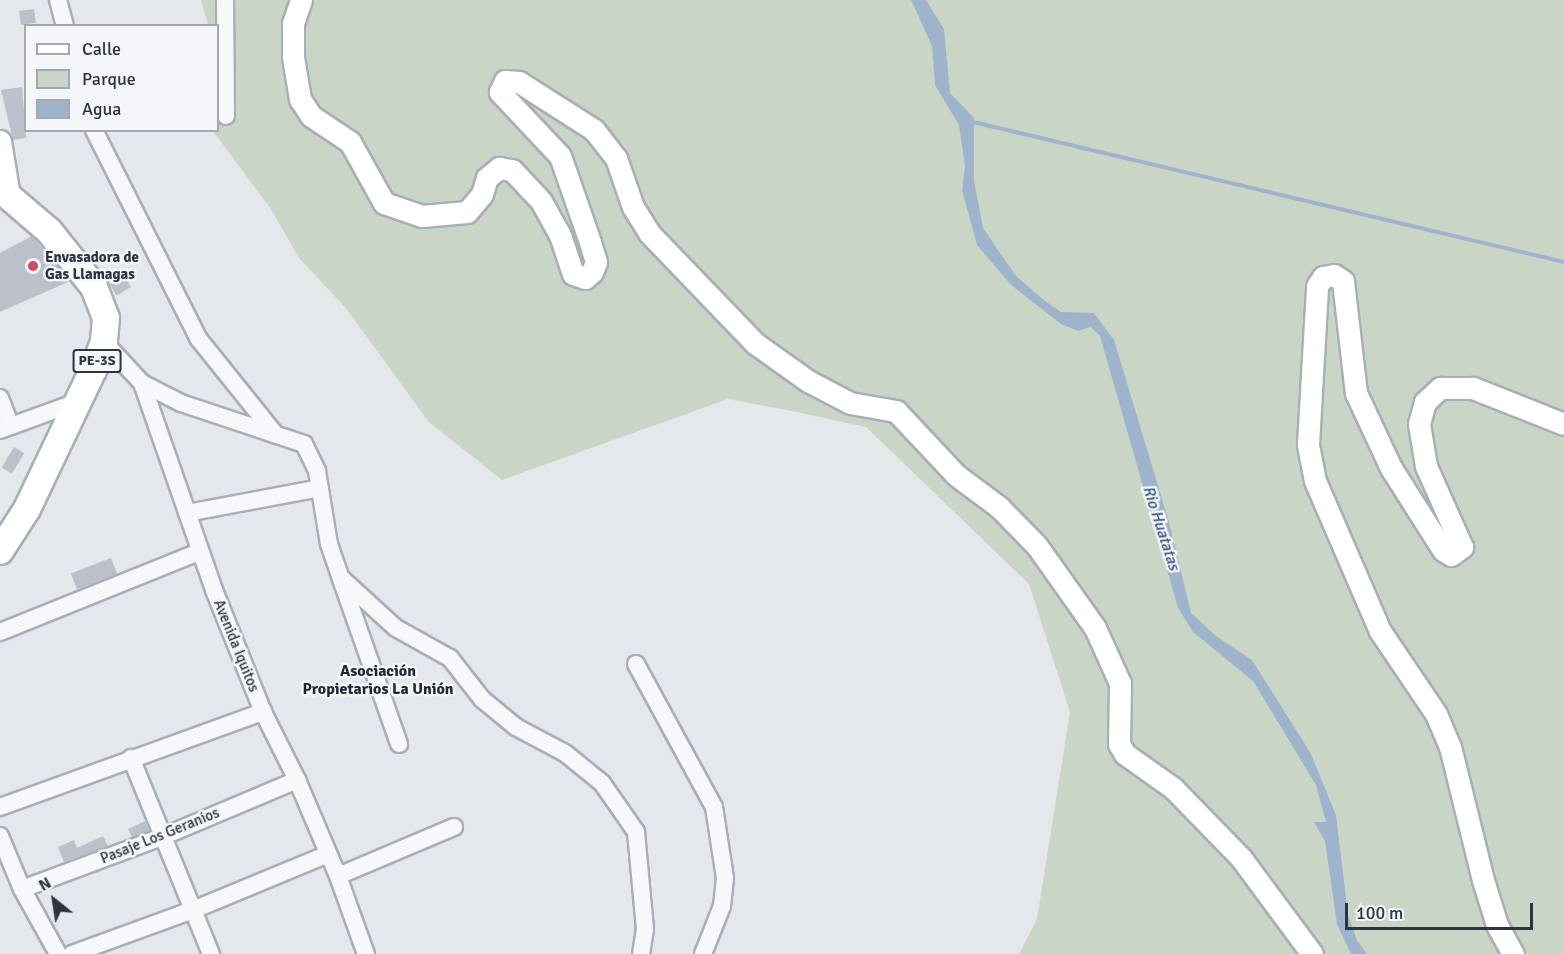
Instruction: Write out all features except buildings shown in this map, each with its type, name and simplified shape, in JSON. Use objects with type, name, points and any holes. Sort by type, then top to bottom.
[{"type":"highway","name":"PE-3S","points":[[0,551],[27,509],[77,402],[104,342],[106,318],[94,287],[49,231],[5,192]]},
{"type":"main road","points":[[301,0],[293,23],[293,57],[300,99],[311,116],[350,142],[384,203],[422,216],[467,212],[482,194],[488,178],[500,168],[512,170],[541,201],[560,235],[573,274],[585,278],[592,272],[596,262],[560,156],[500,92],[505,81],[519,82],[594,130],[616,158],[633,207],[650,233],[756,344],[808,381],[850,403],[896,411],[956,475],[999,507],[1037,546],[1095,628],[1120,683],[1119,744],[1125,754],[1173,788],[1240,858],[1312,954]]},
{"type":"main road","points":[[0,141],[5,192]]},
{"type":"main road","points":[[1513,954],[1497,925],[1483,880],[1450,747],[1436,714],[1380,631],[1315,481],[1308,444],[1317,286],[1323,278],[1334,275],[1343,281],[1356,393],[1391,468],[1443,550],[1451,555],[1462,547],[1426,466],[1419,424],[1425,402],[1440,388],[1473,388],[1564,424]]},
{"type":"street","points":[[58,0],[64,24]]},
{"type":"street","points":[[225,0],[226,116]]},
{"type":"street","points":[[95,132],[198,338],[277,435]]},
{"type":"street","name":"Avenida Iquitos","points":[[104,342],[142,383],[199,552],[263,712],[297,780],[338,876],[366,954]]},
{"type":"street","points":[[142,383],[181,403],[304,444],[311,453],[320,488],[329,544],[371,671],[399,744]]},
{"type":"street","points":[[0,399],[6,428],[77,402]]},
{"type":"street","points":[[187,513],[320,488]]},
{"type":"street","points":[[0,632],[199,552]]},
{"type":"street","points":[[341,578],[396,628],[450,658],[482,699],[516,727],[565,753],[602,783],[636,832],[645,929],[641,954]]},
{"type":"street","points":[[636,664],[714,807],[725,878],[722,906],[703,954]]},
{"type":"street","points":[[0,807],[130,758],[263,712]]},
{"type":"street","points":[[130,758],[211,954]]},
{"type":"street","name":"Pasaje Los Geranios","points":[[22,889],[162,837],[297,780]]},
{"type":"street","points":[[338,876],[454,827]]},
{"type":"street","points":[[0,836],[22,889],[58,954]]},
{"type":"street","points":[[72,954],[193,910],[328,854]]},
{"type":"green space","points":[[201,0],[1564,0],[1564,954],[1019,954],[1037,919],[1070,712],[1029,584],[866,427],[792,411],[728,399],[502,480],[429,422],[345,307],[299,258],[271,209],[214,132],[219,132],[219,24],[208,24]]},
{"type":"water","points":[[911,0],[926,0],[944,29],[950,93],[974,118],[974,180],[983,228],[1016,276],[1045,301],[1061,312],[1094,313],[1114,340],[1169,522],[1191,613],[1216,636],[1252,660],[1310,752],[1336,815],[1348,915],[1357,940],[1367,954],[1351,954],[1337,924],[1325,841],[1314,822],[1326,822],[1316,785],[1253,681],[1193,632],[1178,608],[1100,336],[1091,327],[1078,331],[1061,324],[1011,285],[977,245],[962,190],[965,166],[959,125],[935,85],[932,46]]},
{"type":"waterway","name":"Rio Huatatas","points":[[969,121],[1564,262]]},
{"type":"place","name":"Envasadora de Gas Llamagas","points":[[33,266]]},
{"type":"district","name":"Asociación Propietarios La Unión","points":[[378,680]]}]
